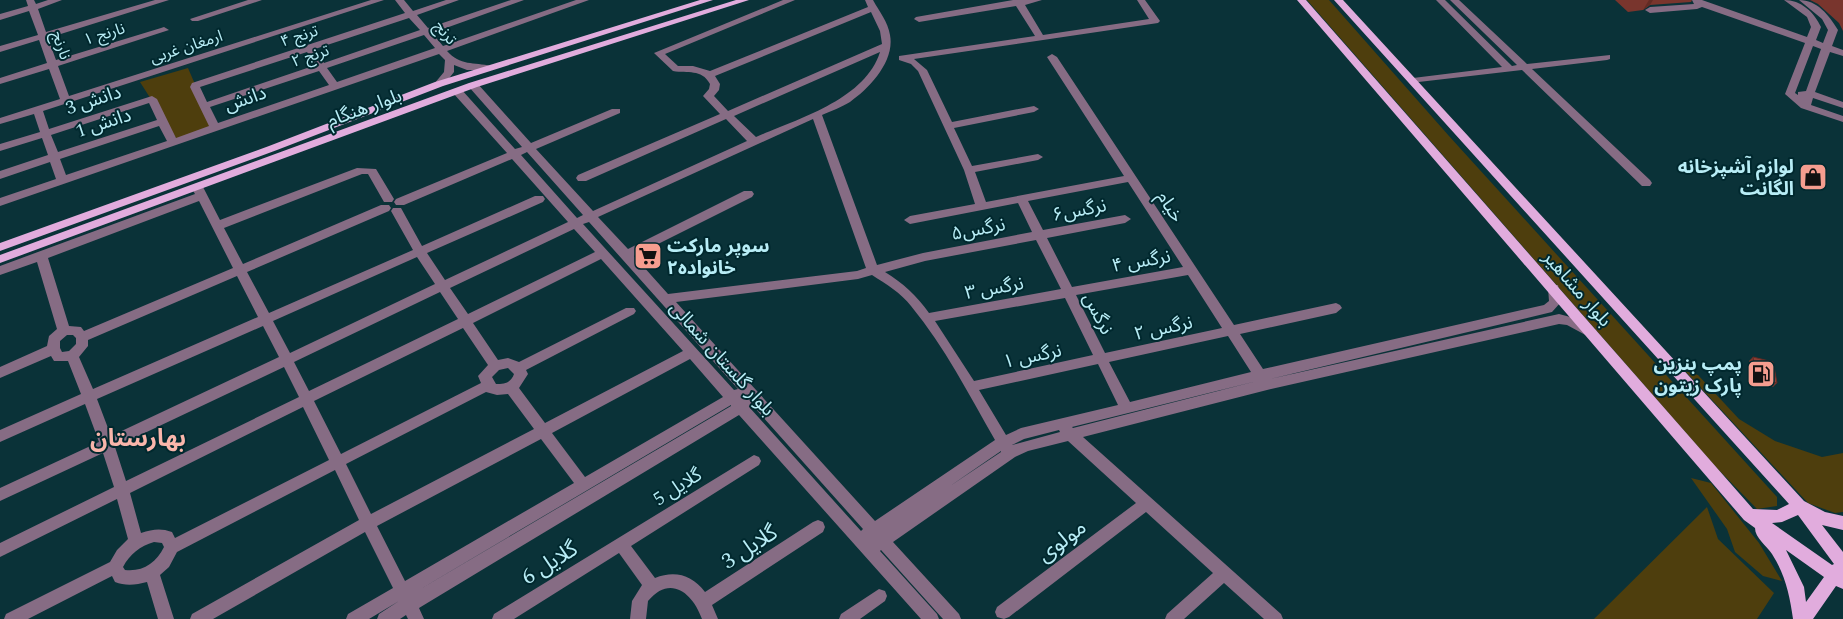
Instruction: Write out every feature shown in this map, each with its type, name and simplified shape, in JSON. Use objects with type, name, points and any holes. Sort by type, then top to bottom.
[{"type":"main road","name":"بلوار هنگام","points":[[0,259],[272,148],[439,84],[709,0]]},
{"type":"main road","name":"بلوار هنگام","points":[[199,192],[457,91],[745,0]]},
{"type":"main road","name":"بلوار مشاهیر","points":[[1301,0],[1595,335],[1749,515],[1841,570]]},
{"type":"main road","name":"بلوار مشاهیر","points":[[1338,0],[1799,505],[1841,570]]},
{"type":"main road","points":[[673,11],[681,20]]},
{"type":"main road","name":"بلوار هنگام","points":[[0,247],[33,247]]},
{"type":"main road","points":[[1749,515],[1771,518],[1788,515],[1799,505],[1822,518],[1843,524]]},
{"type":"main road","points":[[1749,515],[1778,550],[1796,587],[1803,619]]},
{"type":"main road","points":[[1803,619],[1841,570]]},
{"type":"street","points":[[0,17],[32,4],[58,0]]},
{"type":"street","points":[[0,49],[165,0]]},
{"type":"street","points":[[195,19],[258,0]]},
{"type":"street","name":"ارمغان غربی","points":[[0,121],[380,0]]},
{"type":"street","name":"ترنج","points":[[400,0],[450,60]]},
{"type":"street","name":"ترنج ۴","points":[[204,106],[195,88],[196,85],[455,0]]},
{"type":"street","name":"ترنج ۲","points":[[204,106],[520,0]]},
{"type":"street","name":"دانش","points":[[0,202],[584,0]]},
{"type":"street","points":[[754,142],[708,96],[714,90],[715,84],[710,75],[694,68],[676,69],[659,53],[791,0]]},
{"type":"street","points":[[919,19],[1018,1],[1038,0]]},
{"type":"street","points":[[902,58],[1156,21],[1142,0]]},
{"type":"street","points":[[1440,0],[1510,69]]},
{"type":"street","points":[[1454,0],[1646,183]]},
{"type":"street","points":[[1788,0],[1811,16],[1816,27],[1790,94]]},
{"type":"street","points":[[1803,0],[1826,17],[1833,30],[1805,106]]},
{"type":"street","points":[[1018,1],[1040,37]]},
{"type":"street","points":[[1650,10],[1697,6],[1698,2],[1810,42],[1843,58]]},
{"type":"street","name":"نارنج","points":[[32,4],[65,100]]},
{"type":"street","points":[[0,495],[592,216],[817,115],[855,94],[885,52],[886,36],[871,4],[710,75]]},
{"type":"street","name":"نارنج ۱","points":[[0,81],[164,30]]},
{"type":"street","points":[[309,48],[334,85]]},
{"type":"street","points":[[1826,50],[1843,53]]},
{"type":"street","points":[[582,178],[727,115],[885,52],[914,62],[922,70],[969,170],[982,207]]},
{"type":"street","name":"خیام","points":[[1052,57],[1264,380]]},
{"type":"street","points":[[1413,81],[1607,57]]},
{"type":"street","points":[[439,84],[449,72],[450,60],[467,67],[488,68]]},
{"type":"street","name":"بلوار گلستان شمالی","points":[[473,86],[531,148],[751,394],[872,540]]},
{"type":"street","name":"بلوار گلستان شمالی","points":[[457,91],[738,402],[872,540]]},
{"type":"street","points":[[1790,94],[1810,94],[1843,105]]},
{"type":"street","points":[[1790,94],[1805,106],[1843,119]]},
{"type":"street","points":[[469,104],[472,100],[483,97]]},
{"type":"street","name":"دانش 3","points":[[0,148],[152,99],[163,120]]},
{"type":"street","points":[[204,106],[215,127]]},
{"type":"street","points":[[37,109],[62,180]]},
{"type":"street","points":[[948,126],[1034,109]]},
{"type":"street","points":[[82,337],[616,111]]},
{"type":"street","points":[[817,115],[873,270],[895,284],[915,302],[927,318],[949,350],[1006,448]]},
{"type":"street","points":[[163,120],[172,141]]},
{"type":"street","name":"دانش 1","points":[[0,175],[163,120]]},
{"type":"street","points":[[969,170],[1038,157]]},
{"type":"street","points":[[217,226],[361,170],[372,171],[420,252],[495,366]]},
{"type":"street","points":[[910,220],[1132,178]]},
{"type":"street","points":[[0,271],[33,247],[199,192],[287,360],[416,619]]},
{"type":"street","points":[[626,255],[748,194]]},
{"type":"street","points":[[0,436],[539,199]]},
{"type":"street","name":"نرگس","points":[[1022,200],[1126,408]]},
{"type":"street","name":"نرگس۶","points":[[1039,235],[1125,219]]},
{"type":"street","name":"نرگس۵","points":[[665,299],[858,275],[873,270],[904,265],[923,257],[1039,235]]},
{"type":"street","points":[[33,247],[64,332]]},
{"type":"street","points":[[0,550],[603,253]]},
{"type":"street","name":"نرگس ۴","points":[[1068,292],[1192,270]]},
{"type":"street","points":[[1065,429],[1548,309],[1555,302],[1554,288]]},
{"type":"street","name":"نرگس ۳","points":[[927,318],[1068,292]]},
{"type":"street","name":"نرگس ۲","points":[[1102,359],[1336,308]]},
{"type":"street","points":[[661,318],[675,310]]},
{"type":"street","points":[[518,368],[630,311]]},
{"type":"street","points":[[872,540],[1006,448],[1025,446],[1065,429],[1126,408],[1559,318],[1595,335]]},
{"type":"street","points":[[76,330],[82,337],[82,346],[72,356],[59,356],[53,349],[54,339],[64,332],[76,330]]},
{"type":"street","points":[[0,373],[53,349]]},
{"type":"street","points":[[198,619],[368,523],[692,352]]},
{"type":"street","points":[[72,356],[108,444],[123,489],[136,540]]},
{"type":"street","name":"نرگس ۱","points":[[970,387],[1102,359]]},
{"type":"street","points":[[508,363],[514,364],[518,368],[521,374],[511,388],[496,390],[488,385],[485,376],[495,366],[508,363]]},
{"type":"street","points":[[115,567],[120,577],[134,580],[152,573],[167,561],[172,547],[488,385]]},
{"type":"street","points":[[511,388],[583,485]]},
{"type":"street","points":[[385,619],[751,394]]},
{"type":"street","points":[[354,619],[583,485],[738,402]]},
{"type":"street","points":[[1065,429],[1275,619]]},
{"type":"street","name":"گلایل 5","points":[[621,544],[754,461]]},
{"type":"street","name":"مولوی","points":[[1003,612],[1146,503]]},
{"type":"street","name":"گلایل 3","points":[[704,602],[818,527]]},
{"type":"street","points":[[12,619],[115,567],[122,553],[136,540],[154,535],[167,537],[172,547]]},
{"type":"street","points":[[872,540],[931,619]]},
{"type":"street","points":[[872,540],[953,619]]},
{"type":"street","points":[[621,544],[652,587]]},
{"type":"street","name":"گلایل 6","points":[[500,619],[621,544]]},
{"type":"street","points":[[152,573],[166,619]]},
{"type":"street","points":[[1173,619],[1224,573]]},
{"type":"street","points":[[638,619],[638,610],[642,596],[652,587],[665,581],[681,582],[704,602],[710,619]]},
{"type":"street","points":[[848,619],[879,596]]},
{"type":"shaded area","points":[[1307,0],[1329,0],[1449,136],[1777,497],[1777,506],[1757,509],[1716,467]]},
{"type":"shaded area","points":[[188,68],[213,126],[177,140],[140,82]]},
{"type":"shaded area","points":[[1685,371],[1698,375],[1739,419],[1775,441],[1822,457],[1843,453],[1843,512],[1835,513],[1808,503]]},
{"type":"shaded area","points":[[1691,478],[1711,483],[1759,543],[1782,581],[1763,576],[1735,552],[1727,529]]},
{"type":"shaded area","points":[[1707,507],[1718,539],[1774,593],[1757,619],[1594,619]]},
{"type":"building","points":[[1753,357],[1773,362],[1777,383],[1757,378]]},
{"type":"place","name":"لوازم آشپزخانه الگانت","points":[[1813,177]]},
{"type":"place","name":"سوپر ماركت خانواده٢","points":[[648,256]]},
{"type":"place","name":"پمپ بنزین پارک زیتون","points":[[1761,374]]},
{"type":"district","name":"بهارستان","points":[[138,438]]}]
